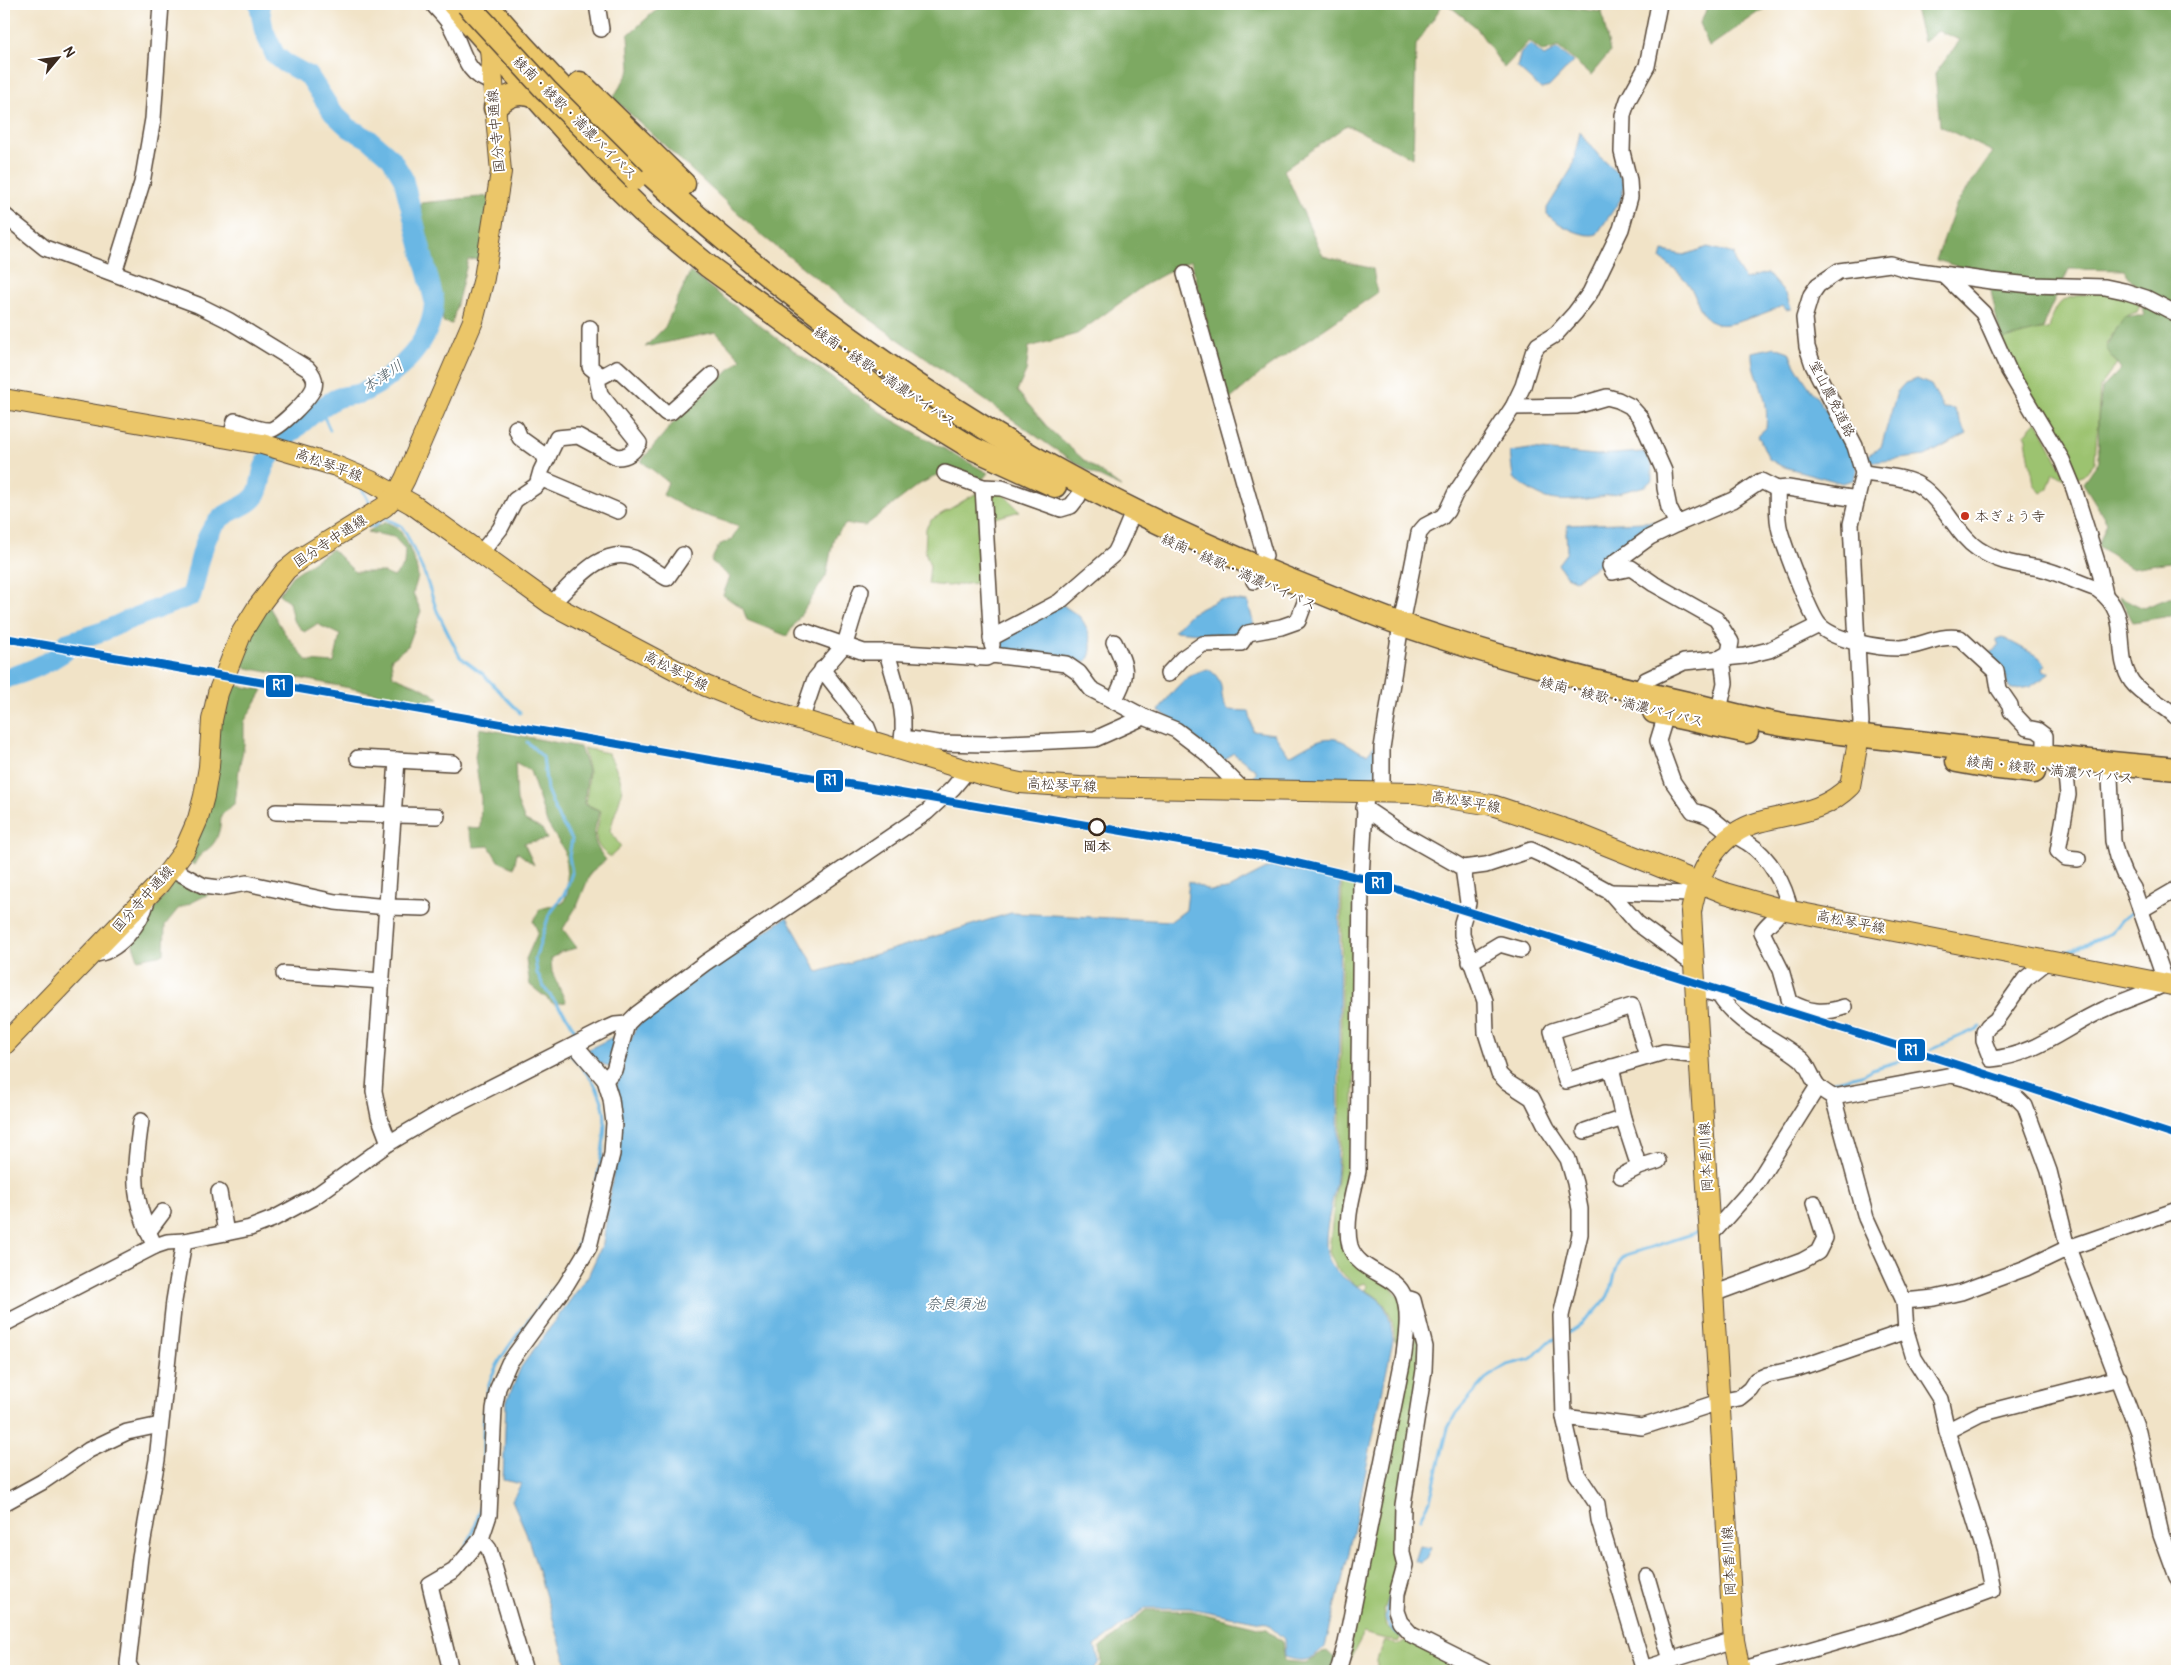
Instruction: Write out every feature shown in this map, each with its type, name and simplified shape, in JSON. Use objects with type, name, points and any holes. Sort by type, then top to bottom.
[{"type":"highway","points":[[453,4],[603,173],[643,212],[708,266],[890,398],[972,448],[1058,479]]},
{"type":"highway","name":"綾南・綾歌・満濃バイパス","points":[[467,4],[546,90],[640,173]]},
{"type":"highway","name":"綾南・綾歌・満濃バイパス","points":[[486,4],[640,173],[716,252],[822,335],[906,395],[1131,517],[1257,575],[1399,631],[1586,680],[1858,743],[2066,774],[2177,783]]},
{"type":"highway","points":[[502,4],[562,66],[704,203],[785,272],[868,337],[1058,479]]},
{"type":"highway","points":[[495,108],[512,95],[525,93],[536,97]]},
{"type":"highway","name":"綾南・綾歌・満濃バイパス","points":[[1058,479],[1078,497],[1131,517]]},
{"type":"highway","name":"綾南・綾歌・満濃バイパス","points":[[1257,575],[1305,602],[1399,631],[1582,695],[1666,714],[1830,748],[1858,743],[2177,769]]},
{"type":"main road","name":"国分寺中通線","points":[[4,1045],[149,895],[172,869],[184,851],[198,819],[209,767],[212,720],[218,693],[242,632],[257,608],[286,570],[301,558],[384,507],[397,494],[473,320],[484,278],[501,172],[486,4]]},
{"type":"main road","name":"高松琴平線","points":[[4,399],[262,444],[291,451],[358,475],[397,494],[551,604],[628,647],[713,690],[756,706],[873,742],[901,744],[968,770],[1020,783],[1046,785],[1242,789],[1371,797],[1415,793],[1492,805],[1571,831],[1696,888],[1725,893],[1785,910],[2172,984]]},
{"type":"main road","name":"岡本香川線","points":[[1740,1670],[1734,1640],[1690,912],[1696,888],[1714,851],[1733,835],[1757,823],[1811,811],[1840,795],[1852,781],[1858,743]]},
{"type":"street","points":[[114,273],[142,183],[153,119],[161,4]]},
{"type":"street","points":[[433,4],[450,24],[470,69],[481,79],[492,82]]},
{"type":"street","points":[[597,4],[601,29]]},
{"type":"street","points":[[1338,1671],[1346,1643],[1404,1354],[1408,1319],[1404,1296],[1400,1289],[1358,1260],[1351,1248],[1349,1235],[1349,1219],[1358,1171],[1361,878],[1371,797],[1382,748],[1399,631],[1419,533],[1425,526],[1442,517],[1447,511],[1455,494],[1513,407],[1523,386],[1533,353],[1538,345],[1556,334],[1575,314],[1590,292],[1621,229],[1630,196],[1629,180],[1622,152],[1623,115],[1628,100],[1647,66],[1660,4]]},
{"type":"street","points":[[4,215],[45,248],[198,306],[228,320],[308,369],[314,376],[314,386],[310,394],[279,426],[264,430],[235,421],[231,438]]},
{"type":"street","name":"堂山農免道路","points":[[1858,743],[1861,722],[1851,524],[1863,473],[1855,446],[1813,365],[1808,347],[1804,318],[1811,294],[1818,285],[1833,275],[1860,268],[1890,264],[1943,274],[2031,285],[2114,289],[2146,298],[2177,314]]},
{"type":"street","points":[[1185,274],[1262,547],[1264,556],[1257,575]]},
{"type":"street","points":[[1943,274],[1983,313],[2009,371],[2062,460],[2074,489],[2099,568],[2105,594],[2122,626],[2125,665],[2132,682],[2169,709],[2177,718]]},
{"type":"street","points":[[590,328],[590,367],[600,375]]},
{"type":"street","points":[[480,554],[500,529],[515,500],[535,488],[557,438],[578,436],[617,457],[623,457],[633,452],[639,444],[600,394],[596,379],[600,375],[618,368],[666,413],[671,412],[712,375]]},
{"type":"street","points":[[1513,407],[1576,406],[1607,397],[1630,406],[1640,417],[1664,471],[1669,508],[1677,524]]},
{"type":"street","points":[[516,428],[520,438],[548,458]]},
{"type":"street","points":[[945,473],[983,487],[1002,488],[1061,509],[1071,506],[1078,497]]},
{"type":"street","points":[[1863,473],[1900,478],[1917,483],[1930,492],[1965,538],[1996,559],[2017,566],[2040,568],[2097,589],[2105,594]]},
{"type":"street","points":[[540,478],[618,511]]},
{"type":"street","points":[[1722,657],[1729,653],[1731,642],[1716,619],[1654,584],[1631,568],[1613,572],[1610,566],[1650,537],[1733,500],[1761,481],[1777,489],[1788,488],[1857,499]]},
{"type":"street","points":[[983,487],[992,655]]},
{"type":"street","points":[[1777,489],[1779,529],[1803,593],[1819,625],[1834,636],[1857,642],[1901,648],[1940,638],[1960,638],[1996,671],[1999,689],[2010,705],[2011,711],[2027,728],[2037,730],[2045,736],[2045,758],[2066,774],[2068,795],[2058,852],[2066,858],[2078,859]]},
{"type":"street","points":[[991,638],[1059,602],[1118,551],[1119,541],[1131,517]]},
{"type":"street","points":[[551,604],[596,563],[608,556],[619,554],[634,558],[667,578],[683,555]]},
{"type":"street","points":[[801,720],[815,679],[845,644],[861,591]]},
{"type":"street","points":[[1168,674],[1183,658],[1203,644],[1240,643],[1248,633],[1281,627],[1298,621],[1305,602]]},
{"type":"street","points":[[1638,692],[1646,680],[1684,662],[1722,657],[1733,659],[1769,650],[1819,625]]},
{"type":"street","points":[[804,631],[864,652],[986,658],[992,655],[1066,664],[1079,674],[1092,689],[1144,717],[1176,730],[1205,752],[1242,789]]},
{"type":"street","points":[[1114,642],[1126,666],[1125,680],[1114,701]]},
{"type":"street","points":[[888,652],[900,703],[901,744],[987,744],[1095,739],[1144,717]]},
{"type":"street","points":[[1719,710],[1725,683],[1722,657]]},
{"type":"street","points":[[822,669],[867,727],[873,742]]},
{"type":"street","points":[[1666,714],[1658,741],[1673,782],[1692,811],[1710,815],[1733,835],[1749,844],[1768,859],[1788,898],[1785,910],[1777,919],[1766,925],[1762,932],[1781,970],[1790,1002],[1800,1008],[1820,1012],[1844,1007]]},
{"type":"street","points":[[358,758],[453,763]]},
{"type":"street","points":[[388,1143],[379,1116],[374,1091],[397,760]]},
{"type":"street","points":[[451,1671],[430,1585],[454,1571],[481,1539],[489,1515],[494,1409],[498,1388],[510,1363],[566,1285],[589,1247],[612,1154],[614,1123],[609,1075],[626,1030],[637,1014],[705,963],[926,812],[964,777],[968,770]]},
{"type":"street","points":[[2049,960],[2025,979],[1996,1020],[1984,1032],[1984,1041],[1991,1059],[2008,1058],[2042,1044],[2102,1010],[2172,984],[2133,888],[2120,865],[2113,842],[2110,777]]},
{"type":"street","points":[[1371,797],[1403,834],[1463,868],[1486,865],[1531,850],[1610,892],[1637,922],[1693,964]]},
{"type":"street","points":[[276,812],[436,816]]},
{"type":"street","points":[[1463,868],[1468,903],[1462,923],[1462,935],[1485,1000],[1486,1033],[1500,1074],[1507,1082],[1532,1098],[1547,1128],[1568,1160],[1575,1183],[1580,1209],[1580,1234],[1562,1316],[1564,1417],[1576,1474],[1598,1504],[1598,1520],[1644,1670],[1734,1640]]},
{"type":"street","points":[[172,869],[204,886],[219,888],[247,883],[261,884],[335,902],[387,908],[424,908]]},
{"type":"street","points":[[1610,892],[1696,888]]},
{"type":"street","points":[[2141,910],[2177,889]]},
{"type":"street","points":[[1470,962],[1500,944],[1520,950]]},
{"type":"street","points":[[284,974],[382,981]]},
{"type":"street","points":[[1694,988],[1719,995],[1726,1006],[1742,1021],[1784,1046],[1803,1061],[1818,1086],[1833,1097],[1866,1218],[1904,1301],[1906,1332],[1914,1358],[1940,1399],[1985,1553],[1992,1590],[1896,1625],[1740,1670]]},
{"type":"street","points":[[1647,1056],[1632,1006],[1552,1030],[1566,1081],[1664,1052],[1699,1056]]},
{"type":"street","points":[[152,1239],[167,1242],[184,1241],[250,1228],[273,1219],[314,1198],[388,1143],[438,1114],[615,1026],[626,1030]]},
{"type":"street","points":[[575,1045],[609,1075]]},
{"type":"street","points":[[1611,1067],[1622,1118],[1639,1167]]},
{"type":"street","points":[[1833,1097],[1952,1075],[2016,1097],[2025,1106],[2048,1171],[2068,1248],[2138,1432],[2161,1534],[2177,1578]]},
{"type":"street","points":[[1710,1232],[1716,1229],[1757,1183],[1818,1086]]},
{"type":"street","points":[[1585,1130],[1622,1118]]},
{"type":"street","points":[[141,1121],[134,1162],[135,1182],[138,1200],[152,1239]]},
{"type":"street","points":[[1621,1176],[1639,1167],[1658,1161]]},
{"type":"street","points":[[219,1192],[226,1233]]},
{"type":"street","points":[[1713,1294],[1769,1275],[1818,1252],[1825,1238],[1814,1203]]},
{"type":"street","points":[[1904,1301],[1934,1298],[1961,1292],[2026,1268],[2068,1248],[2177,1210]]},
{"type":"street","points":[[4,1324],[152,1239],[163,1212]]},
{"type":"street","points":[[132,1671],[128,1664],[135,1602],[160,1425],[174,1302],[184,1241]]},
{"type":"street","points":[[1404,1296],[1414,1300],[1425,1346],[1424,1370],[1403,1505],[1402,1553],[1405,1565],[1397,1594],[1396,1611],[1400,1622],[1412,1635],[1468,1666],[1484,1671]]},
{"type":"street","points":[[1564,1417],[1642,1427],[1719,1402],[1739,1398],[1750,1389],[1756,1380],[1767,1376],[1799,1368],[1906,1332]]},
{"type":"street","points":[[1948,1431],[1980,1414],[2119,1378]]},
{"type":"street","points":[[4,1502],[42,1482],[89,1450],[127,1432],[160,1425]]},
{"type":"street","points":[[481,1539],[489,1549],[525,1671]]},
{"type":"street","points":[[1647,1577],[1671,1660]]},
{"type":"green space","points":[[663,4],[1443,4],[1416,45],[1413,158],[1347,125],[1284,170],[1323,256],[1373,269],[1377,293],[1267,368],[1227,402],[1191,260],[1146,284],[1077,334],[1029,347],[1026,372],[1017,391],[1050,430],[1084,460],[1121,487],[1094,474],[1053,448],[857,310],[764,237],[613,98],[630,70],[628,35]]},
{"type":"green space","points":[[1447,4],[1538,4],[1602,12],[1610,52],[1591,75],[1558,47],[1543,52],[1529,41],[1504,68],[1476,27]]},
{"type":"green space","points":[[1709,4],[1771,4],[1709,47],[1700,23]]},
{"type":"green space","points":[[1914,4],[2177,4],[2177,561],[2131,568],[2098,546],[2107,522],[2083,483],[2099,461],[2098,418],[2102,388],[2121,369],[2106,348],[2124,316],[2144,316],[2139,290],[2124,270],[2069,269],[2049,311],[2043,329],[2001,340],[1991,291],[1985,274],[1936,260],[1956,205],[1993,152],[1940,126],[1935,74],[1960,40],[1938,31],[1923,42]]},
{"type":"green space","points":[[490,196],[479,259],[468,260],[452,324],[443,322],[441,296],[420,228],[421,203]]},
{"type":"green space","points":[[690,272],[775,337],[889,418],[988,473],[981,481],[949,469],[920,484],[865,526],[846,524],[834,537],[826,576],[787,636],[747,620],[743,609],[723,595],[730,577],[711,561],[719,545],[732,539],[739,526],[692,511],[663,495],[668,482],[641,461],[674,422],[741,359],[716,332],[645,347],[665,327]]},
{"type":"green space","points":[[2099,292],[2125,296],[2140,304],[2137,312],[2126,316],[2106,344],[2118,362],[2100,387],[2095,462],[2084,475],[2072,481],[1997,336],[2049,329],[2052,317],[2060,303],[2071,297]]},
{"type":"green space","points":[[2037,421],[2066,478],[2053,473],[2048,489],[2041,493],[2034,484],[2025,434]]},
{"type":"green space","points":[[980,491],[1001,492],[1020,511],[985,521],[986,582],[947,586],[928,584],[930,566],[925,551],[926,528],[931,520]]},
{"type":"green space","points":[[386,522],[398,528],[406,540],[416,565],[418,577],[413,593],[421,611],[408,646],[391,659],[393,676],[421,687],[439,698],[421,702],[237,666],[255,624],[267,603],[284,632],[307,661],[334,663],[340,635],[317,624],[304,632],[293,620],[289,602],[279,594],[292,576],[332,549],[355,572],[382,572],[394,577],[404,565],[405,549],[394,537],[367,532]]},
{"type":"green space","points":[[2177,595],[2177,615],[2133,622],[2119,596],[2143,608]]},
{"type":"green space","points":[[232,685],[263,690],[244,722],[244,745],[235,803],[221,815],[217,838],[194,865],[188,861],[220,722]]},
{"type":"green space","points":[[480,728],[580,747],[588,771],[584,804],[600,811],[594,837],[597,847],[606,860],[591,872],[578,904],[563,929],[577,948],[560,952],[551,959],[552,972],[566,1002],[554,1004],[530,985],[526,959],[538,932],[533,921],[540,909],[563,903],[568,892],[565,852],[547,823],[530,771],[515,762],[517,801],[525,821],[542,829],[547,839],[524,843],[534,865],[517,852],[514,868],[498,861],[489,846],[474,847],[467,828],[480,829],[481,799],[475,757]]},
{"type":"green space","points":[[583,748],[608,753],[615,766],[621,785],[620,800],[610,831],[621,847],[610,857],[599,847],[596,837],[601,811],[586,804],[589,772]]},
{"type":"green space","points":[[1342,880],[1358,883],[1353,1155],[1343,1230],[1401,1299],[1401,1342],[1395,1341],[1391,1317],[1384,1305],[1373,1294],[1365,1290],[1368,1287],[1365,1283],[1357,1286],[1337,1269],[1329,1252],[1340,1150]]},
{"type":"green space","points":[[174,882],[192,890],[209,894],[178,909],[165,925],[164,954],[138,959],[132,942]]},
{"type":"green space","points":[[1413,1322],[1421,1336],[1399,1566],[1383,1610],[1386,1626],[1401,1637],[1398,1642],[1364,1633],[1348,1663],[1354,1620]]},
{"type":"green space","points":[[1146,1610],[1192,1611],[1266,1629],[1282,1642],[1285,1661],[1305,1663],[1327,1651],[1348,1671],[1098,1671],[1102,1663],[1100,1648]]},
{"type":"green space","points":[[1408,1639],[1463,1665],[1460,1671],[1377,1671],[1377,1660],[1384,1640],[1398,1645]]},
{"type":"water","points":[[1530,44],[1544,56],[1557,49],[1573,62],[1549,87],[1541,89],[1517,67],[1521,52]]},
{"type":"water","points":[[1580,132],[1599,156],[1619,174],[1624,185],[1621,199],[1597,234],[1591,235],[1570,230],[1547,214],[1547,208],[1572,168]]},
{"type":"water","points":[[1708,247],[1734,254],[1736,265],[1745,279],[1767,273],[1787,296],[1791,309],[1786,310],[1783,306],[1735,323],[1718,324],[1711,322],[1702,311],[1687,282],[1661,259],[1663,251],[1684,255]]},
{"type":"water","points":[[1775,347],[1789,352],[1804,380],[1848,444],[1855,458],[1857,469],[1853,480],[1842,483],[1781,466],[1769,459],[1758,435],[1766,428],[1766,411],[1753,352]]},
{"type":"water","points":[[1917,379],[1931,385],[1943,408],[1954,409],[1967,434],[1925,456],[1875,462],[1869,459],[1868,455],[1881,447],[1897,392],[1905,383]]},
{"type":"water","points":[[1530,449],[1596,455],[1644,452],[1652,464],[1652,480],[1645,486],[1595,498],[1557,500],[1546,498],[1533,492],[1513,478],[1510,452]]},
{"type":"water","points":[[1669,521],[1575,580],[1566,576],[1558,564],[1567,552],[1566,533],[1568,525]]},
{"type":"water","points":[[1220,599],[1248,602],[1254,626],[1236,636],[1174,631],[1190,614]]},
{"type":"water","points":[[1063,605],[1080,617],[1089,633],[1091,652],[1085,662],[1000,652],[996,638]]},
{"type":"water","points":[[2002,637],[2039,657],[2046,665],[2042,667],[2043,672],[2049,672],[2049,674],[2030,687],[2011,690],[2006,683],[2007,677],[1982,652],[1983,648],[1985,652],[1989,653],[1996,649],[1999,645],[1996,639]]},
{"type":"water","points":[[1208,669],[1218,679],[1223,700],[1228,710],[1249,711],[1253,731],[1274,734],[1287,753],[1291,755],[1318,741],[1331,738],[1367,754],[1375,745],[1379,759],[1378,769],[1372,782],[1253,779],[1257,771],[1233,753],[1223,762],[1183,727],[1159,711],[1179,685],[1192,675]]},
{"type":"water","name":"奈良須池","points":[[1272,866],[1340,880],[1338,1144],[1337,1170],[1326,1246],[1330,1263],[1335,1270],[1350,1282],[1374,1296],[1383,1305],[1390,1319],[1393,1340],[1348,1557],[1325,1647],[1307,1660],[1292,1659],[1285,1657],[1284,1639],[1266,1623],[1189,1608],[1145,1608],[1095,1646],[1099,1661],[1094,1671],[569,1671],[526,1532],[512,1500],[521,1484],[503,1480],[506,1403],[521,1367],[588,1276],[603,1243],[617,1147],[619,1118],[616,1088],[620,1072],[590,1058],[585,1051],[615,1036],[631,1040],[635,1029],[652,1008],[787,917],[818,972],[1011,913],[1171,921],[1186,910],[1189,881],[1210,891],[1228,889]]},
{"type":"water","points":[[1420,1546],[1432,1548],[1427,1559],[1421,1563],[1415,1561]]},
{"type":"waterway","name":"本津川","points":[[4,679],[50,661],[64,652],[66,643],[104,631],[191,596],[204,545],[213,527],[224,516],[254,498],[264,467],[277,448],[304,421],[328,403],[338,398],[364,392],[389,376],[412,355],[428,329],[434,300],[403,178],[391,158],[369,139],[349,128],[333,113],[309,76],[285,63],[275,55],[264,31],[259,4]]},
{"type":"waterway","points":[[320,408],[330,430]]},
{"type":"waterway","points":[[360,485],[370,504]]},
{"type":"waterway","points":[[383,517],[401,526],[406,533],[425,575],[437,611],[460,657],[483,674],[520,713]]},
{"type":"waterway","points":[[368,526],[374,526],[382,519]]},
{"type":"waterway","points":[[527,742],[543,757],[547,790],[559,819],[572,839],[569,856],[572,873],[565,893],[549,915],[535,959],[537,973],[545,989],[568,1018],[579,1038]]},
{"type":"waterway","points":[[151,909],[159,898]]},
{"type":"waterway","points":[[2062,954],[2112,933],[2120,921],[2135,910]]},
{"type":"waterway","points":[[1931,1049],[1981,1027]]},
{"type":"waterway","points":[[465,1547],[474,1529],[480,1509],[483,1468],[483,1425],[489,1384],[494,1371],[512,1342],[565,1272],[588,1215],[600,1165],[604,1141],[605,1120],[603,1105],[597,1088],[569,1052]]},
{"type":"waterway","points":[[1826,1083],[1861,1075],[1872,1069],[1903,1060]]},
{"type":"waterway","points":[[1566,1334],[1596,1311],[1606,1299],[1618,1264],[1626,1255],[1699,1232]]},
{"type":"waterway","points":[[1421,1518],[1430,1501],[1448,1428],[1456,1413],[1488,1377],[1507,1365],[1531,1359],[1548,1342],[1558,1338]]},
{"type":"waterway","points":[[425,1582],[422,1583],[443,1671]]},
{"type":"waterway","points":[[1390,1595],[1387,1618],[1391,1628],[1402,1636]]},
{"type":"transit line","name":"R1","points":[[4,638],[1266,856],[1361,878],[1927,1055],[2177,1136]]},
{"type":"place","name":"本ぎょう寺","points":[[1965,516]]},
{"type":"place","name":"岡本","points":[[1097,827]]}]
